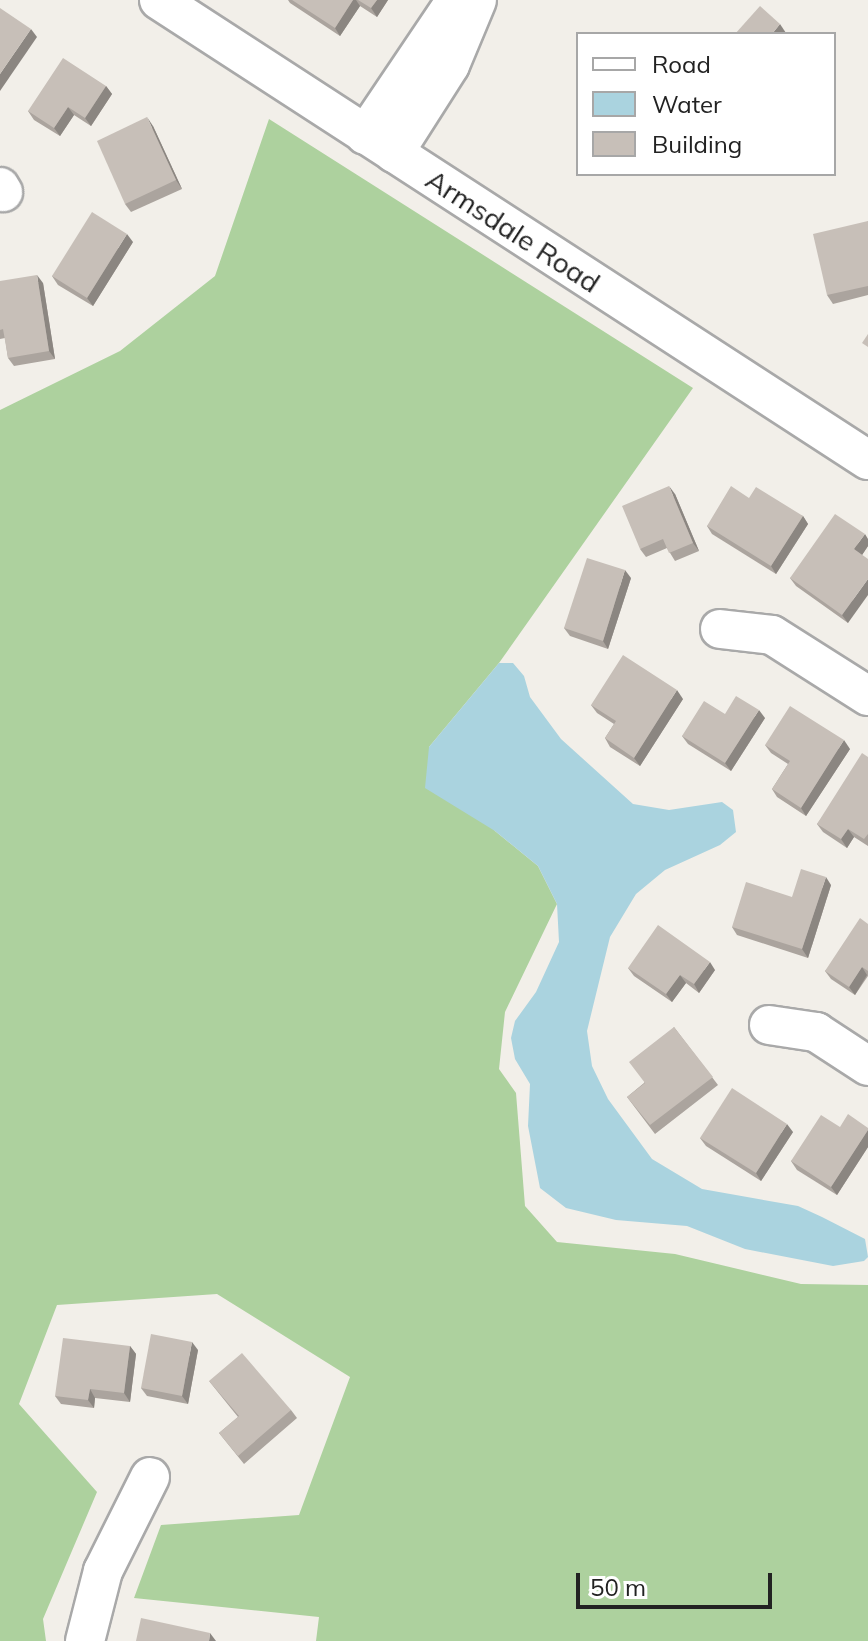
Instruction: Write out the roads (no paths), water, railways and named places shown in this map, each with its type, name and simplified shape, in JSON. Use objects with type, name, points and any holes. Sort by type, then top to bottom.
[{"type":"street","name":"Armsdale Road","points":[[159,0],[868,460]]},
{"type":"street","points":[[379,144],[456,0]]},
{"type":"street","points":[[379,144],[450,65],[477,0]]},
{"type":"street","points":[[720,629],[772,635],[868,696]]},
{"type":"street","points":[[769,1025],[816,1032],[868,1066]]},
{"type":"street","points":[[85,1641],[103,1571],[150,1477]]},
{"type":"water","points":[[499,663],[513,663],[524,676],[530,697],[561,739],[633,804],[669,810],[722,802],[733,810],[736,832],[720,845],[665,870],[636,894],[610,937],[587,1031],[592,1066],[608,1099],[652,1159],[702,1189],[798,1206],[822,1217],[865,1239],[868,1257],[864,1261],[833,1266],[745,1249],[687,1226],[616,1220],[566,1208],[540,1188],[528,1126],[530,1084],[515,1059],[511,1038],[515,1021],[536,992],[559,942],[557,904],[538,866],[495,831],[425,788],[429,747]]}]
